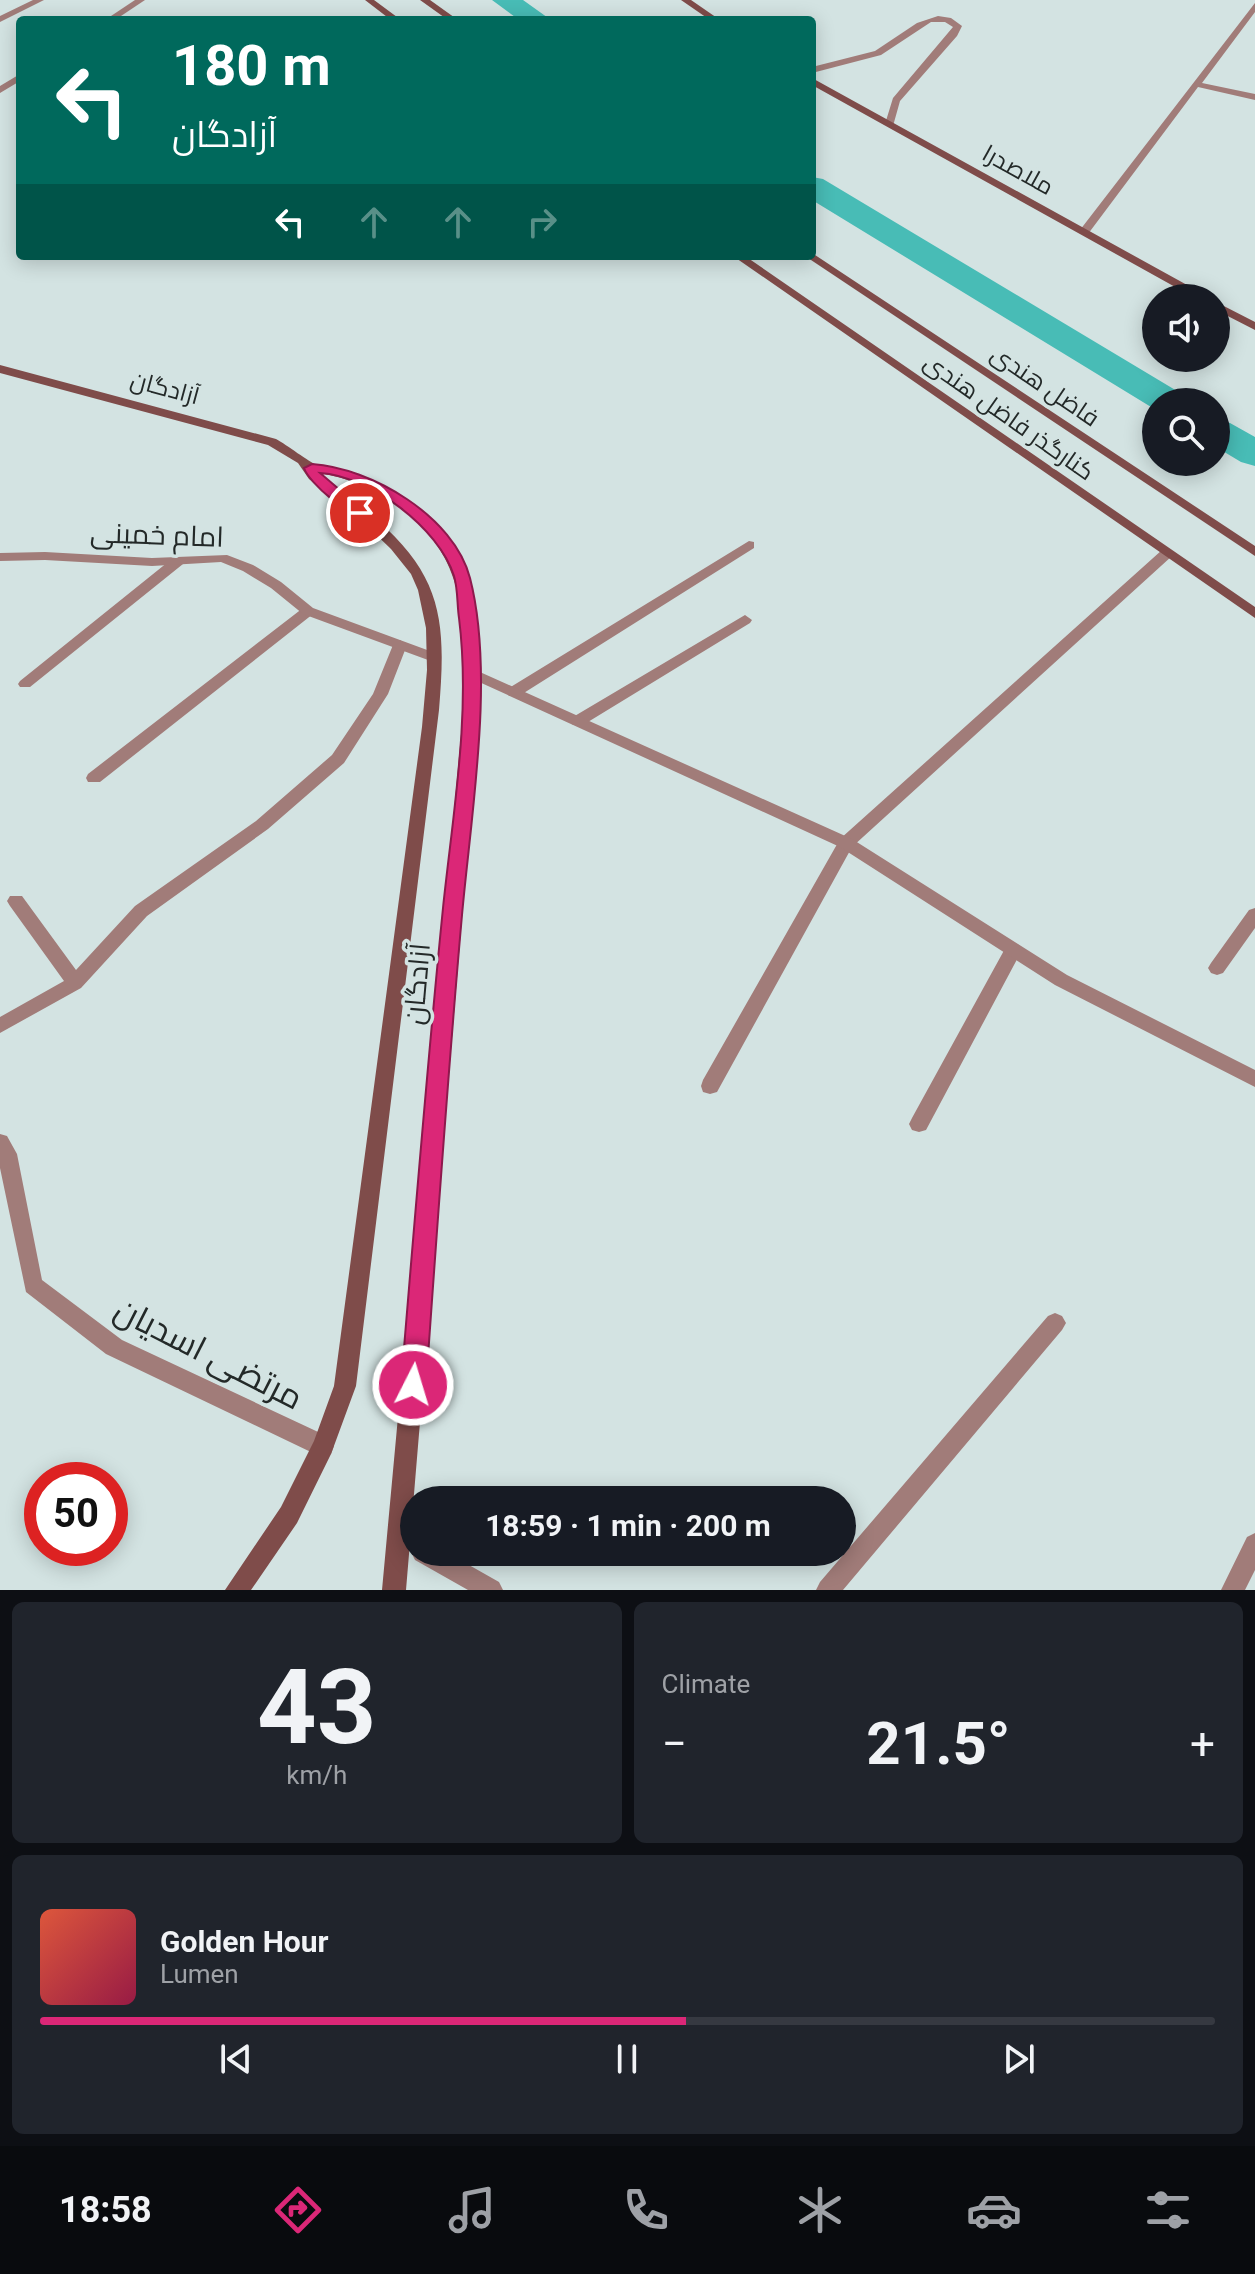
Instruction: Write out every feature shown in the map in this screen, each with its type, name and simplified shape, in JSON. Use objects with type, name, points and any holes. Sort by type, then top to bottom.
[{"type":"main road","points":[[369,0],[391,16]]},
{"type":"main road","points":[[424,0],[448,16]]},
{"type":"main road","points":[[685,0],[710,16]]},
{"type":"main road","name":"ملاصدرا","points":[[816,83],[1178,284]]},
{"type":"main road","name":"فاضل هندی","points":[[816,259],[1255,552]]},
{"type":"main road","name":"کنارگذر فاضل هندی","points":[[744,260],[1255,614]]},
{"type":"main road","points":[[1230,313],[1255,327]]},
{"type":"main road","name":"آزادگان","points":[[0,369],[272,442],[312,468],[363,479],[394,496],[424,521],[449,550],[462,576],[467,599],[472,702],[442,1024],[411,1486]]},
{"type":"main road","name":"آزادگان","points":[[237,1590],[289,1515],[323,1446],[345,1386],[435,688],[432,617],[418,574],[383,534],[314,476],[312,468]]},
{"type":"main road","name":"آزادگان","points":[[394,1590],[401,1566]]},
{"type":"street","points":[[0,19],[40,0]]},
{"type":"street","points":[[115,16],[141,0]]},
{"type":"street","points":[[1084,232],[1255,6]]},
{"type":"street","points":[[816,69],[886,49],[925,20],[952,21],[958,26],[954,34],[902,92],[890,124]]},
{"type":"street","points":[[1196,84],[1255,97]]},
{"type":"street","points":[[514,692],[749,545]]},
{"type":"street","points":[[710,1086],[846,843],[1167,553]]},
{"type":"street","name":"امام خمینی","points":[[0,557],[178,561],[222,558],[248,568],[276,585],[308,611],[433,657]]},
{"type":"street","points":[[25,684],[178,561]]},
{"type":"street","points":[[94,778],[308,611]]},
{"type":"street","points":[[578,721],[745,620]]},
{"type":"street","points":[[0,1026],[75,983],[141,911],[262,825],[338,759],[380,694],[400,645]]},
{"type":"street","points":[[471,673],[846,843],[1061,980],[1255,1079]]},
{"type":"street","points":[[16,901],[75,983]]},
{"type":"street","points":[[1217,968],[1255,915]]},
{"type":"street","points":[[919,1124],[1013,950]]},
{"type":"street","name":"مرتضی اسدیان","points":[[0,1142],[7,1154],[33,1285],[114,1347],[323,1446]]},
{"type":"street","points":[[828,1590],[1055,1323]]},
{"type":"street","points":[[1233,1590],[1255,1545]]},
{"type":"street","points":[[448,1566],[491,1590]]},
{"type":"waterway","points":[[505,0],[531,16]]},
{"type":"waterway","points":[[816,188],[1146,388]]},
{"type":"waterway","points":[[1230,439],[1255,454]]},
{"type":"route","points":[[360,513],[314,476],[312,468],[363,479],[394,496],[424,521],[449,550],[462,576],[471,645],[472,702],[413,1385]]}]
